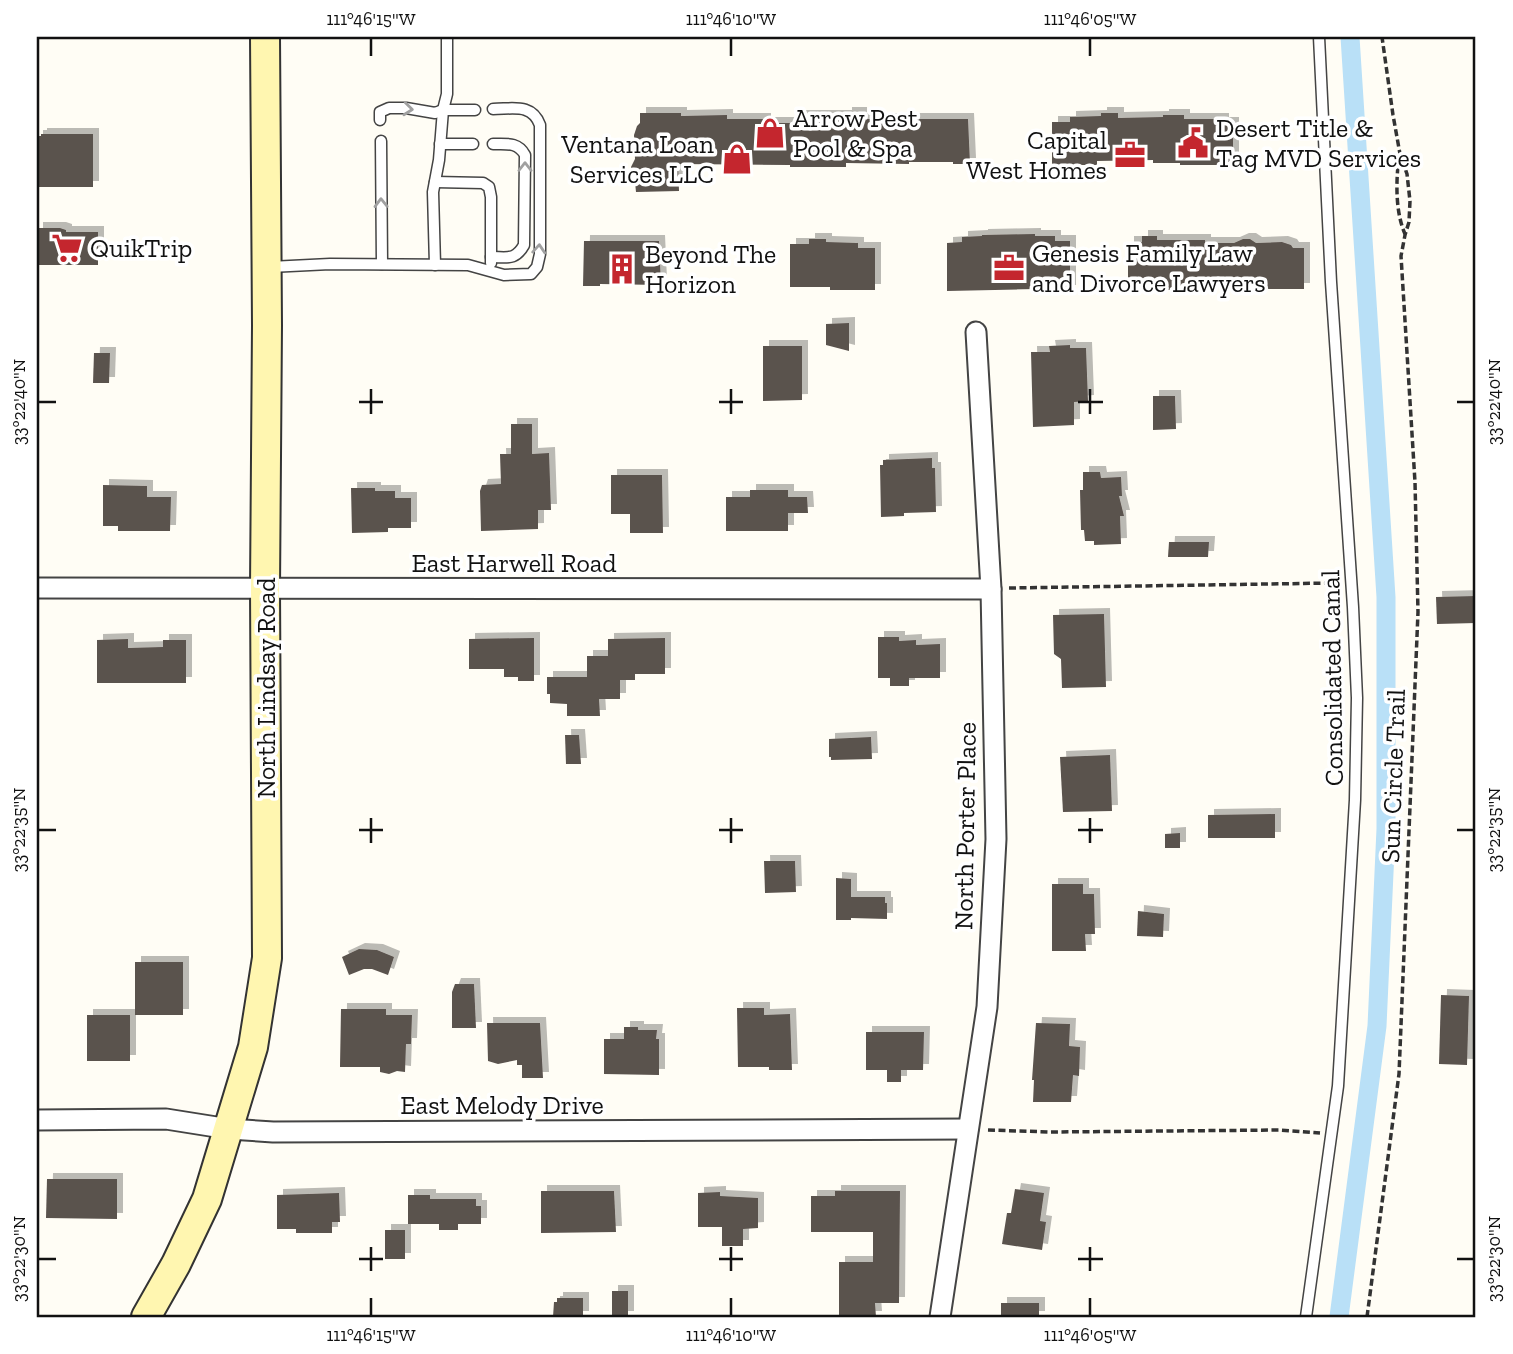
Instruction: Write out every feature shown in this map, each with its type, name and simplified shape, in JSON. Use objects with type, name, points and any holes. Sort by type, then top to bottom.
[{"type":"main road","name":"North Lindsay Road","points":[[146,1317],[177,1264],[206,1199],[253,1047],[267,958],[265,37]]},
{"type":"street","name":"North Porter Place","points":[[940,1317],[987,1007],[996,839],[991,589],[976,332]]},
{"type":"street","name":"East Harwell Road","points":[[37,588],[991,589]]},
{"type":"street","name":"East Melody Drive","points":[[37,1120],[166,1119],[229,1129],[273,1132],[968,1129]]},
{"type":"lane","points":[[435,265],[433,192],[447,94],[447,37]]},
{"type":"lane","name":"Consolidated Canal","points":[[1306,1317],[1338,1086],[1354,814],[1357,698],[1319,37]]},
{"type":"lane","points":[[380,120],[380,112],[389,108],[435,113],[443,110],[475,110]]},
{"type":"lane","points":[[267,267],[330,264],[468,265],[504,275],[531,274],[537,267],[540,254],[540,125],[536,115],[526,109],[493,109]]},
{"type":"lane","points":[[381,141],[382,264]]},
{"type":"lane","points":[[440,144],[473,144]]},
{"type":"lane","points":[[491,257],[513,257],[524,245],[525,155],[513,144],[493,144]]},
{"type":"lane","points":[[435,182],[483,183],[489,187],[491,271]]},
{"type":"path","name":"Sun Circle Trail","points":[[1367,1317],[1399,1074],[1418,612],[1415,482],[1401,256],[1409,222],[1410,201],[1382,37]]},
{"type":"path","name":"Sun Circle Trail","points":[[1400,154],[1397,173],[1399,211],[1405,235]]},
{"type":"path","points":[[991,589],[1333,583]]},
{"type":"path","points":[[968,1129],[1050,1132],[1280,1130],[1332,1135]]},
{"type":"building","points":[[640,113],[727,115],[727,119],[765,119],[765,123],[799,123],[799,116],[846,116],[846,113],[861,113],[861,119],[968,119],[970,164],[846,163],[846,167],[790,167],[678,164],[679,191],[636,192],[631,167],[635,159],[634,135],[640,123]]},
{"type":"building","points":[[1101,113],[1118,113],[1118,118],[1184,115],[1184,119],[1223,119],[1223,123],[1233,123],[1233,165],[1180,165],[1153,163],[1153,160],[1097,161],[1097,165],[1052,165],[1052,122],[1070,122],[1070,117],[1101,116]]},
{"type":"building","name":"QuikTrip","points":[[93,134],[93,187],[37,187],[37,136]]},
{"type":"building","name":"QuikTrip","points":[[37,228],[98,232],[98,265],[37,265]]},
{"type":"building","name":"Genesis Family Law and Divorce Lawyers","points":[[1035,234],[1055,236],[1055,241],[1070,241],[1070,291],[947,291],[947,243],[962,242],[962,237]]},
{"type":"building","points":[[1142,236],[1157,236],[1157,240],[1205,240],[1205,243],[1234,243],[1250,239],[1256,243],[1282,242],[1293,248],[1304,248],[1304,289],[1213,286],[1213,290],[1157,290],[1157,286],[1128,286],[1128,242],[1142,242]]},
{"type":"building","points":[[809,239],[858,243],[858,248],[875,248],[875,290],[790,287],[790,244],[809,244]]},
{"type":"building","name":"Beyond The Horizon","points":[[584,241],[659,241],[661,285],[583,286]]},
{"type":"building","points":[[849,323],[849,351],[826,345],[826,324]]},
{"type":"building","points":[[1070,345],[1070,348],[1086,348],[1088,401],[1074,402],[1074,425],[1033,427],[1031,352],[1050,352],[1049,346]]},
{"type":"building","points":[[763,346],[802,346],[802,400],[763,401]]},
{"type":"building","points":[[94,353],[110,353],[109,383],[93,383]]},
{"type":"building","points":[[1153,396],[1175,396],[1176,429],[1153,430]]},
{"type":"building","points":[[511,424],[532,424],[532,454],[549,453],[551,510],[538,510],[538,529],[481,531],[480,491],[482,485],[501,484],[500,454],[511,454]]},
{"type":"building","points":[[932,458],[932,468],[935,468],[936,512],[881,517],[880,465],[883,465],[883,460]]},
{"type":"building","points":[[1083,472],[1100,472],[1101,478],[1121,477],[1122,496],[1119,496],[1124,516],[1120,516],[1121,544],[1094,545],[1094,541],[1085,541],[1084,530],[1081,530],[1080,490],[1083,490]]},
{"type":"building","points":[[611,475],[662,475],[663,533],[630,533],[630,514],[611,514]]},
{"type":"building","points":[[103,485],[147,486],[147,497],[171,497],[170,531],[118,531],[118,526],[103,526]]},
{"type":"building","points":[[351,488],[395,491],[395,498],[411,498],[411,528],[352,533]]},
{"type":"building","points":[[750,490],[788,490],[788,497],[807,497],[808,513],[788,513],[788,531],[726,531],[726,497],[750,497]]},
{"type":"building","points":[[1169,542],[1209,542],[1208,557],[1168,557]]},
{"type":"building","points":[[1476,596],[1476,623],[1437,624],[1436,597]]},
{"type":"building","points":[[1104,614],[1106,687],[1062,688],[1061,659],[1054,654],[1053,615]]},
{"type":"building","points":[[878,637],[899,637],[899,641],[916,640],[916,645],[940,644],[940,678],[909,678],[909,686],[890,686],[890,678],[878,678]]},
{"type":"building","points":[[534,638],[534,681],[518,681],[518,677],[504,677],[504,669],[469,669],[469,639]]},
{"type":"building","points":[[665,638],[665,674],[635,674],[635,680],[620,680],[620,699],[599,699],[600,716],[567,716],[567,704],[550,703],[547,677],[587,677],[587,656],[608,656],[608,639]]},
{"type":"building","points":[[128,639],[128,648],[163,647],[163,640],[186,640],[186,683],[97,683],[97,640]]},
{"type":"building","points":[[565,735],[579,735],[581,764],[566,764]]},
{"type":"building","points":[[871,737],[872,759],[831,760],[829,757],[829,739]]},
{"type":"building","points":[[1110,755],[1112,811],[1063,812],[1060,757]]},
{"type":"building","points":[[1275,814],[1275,838],[1208,838],[1208,815]]},
{"type":"building","points":[[1180,833],[1180,848],[1165,848],[1165,834]]},
{"type":"building","points":[[764,861],[795,861],[796,892],[765,893]]},
{"type":"building","points":[[836,878],[851,879],[851,897],[885,897],[887,919],[836,920]]},
{"type":"building","points":[[1052,884],[1083,884],[1083,894],[1094,894],[1095,934],[1085,934],[1086,951],[1052,951]]},
{"type":"building","points":[[1138,911],[1164,914],[1163,937],[1137,936]]},
{"type":"building","points":[[359,949],[377,950],[394,957],[388,975],[364,969],[349,975],[342,957]]},
{"type":"building","points":[[135,962],[183,962],[183,1015],[135,1015]]},
{"type":"building","points":[[455,984],[474,984],[476,1028],[452,1028],[452,992]]},
{"type":"building","points":[[1441,995],[1469,996],[1467,1065],[1439,1064]]},
{"type":"building","points":[[737,1008],[764,1008],[764,1015],[790,1014],[792,1070],[738,1067]]},
{"type":"building","points":[[341,1009],[386,1009],[386,1015],[412,1015],[411,1044],[406,1044],[405,1072],[389,1074],[380,1072],[380,1067],[340,1067]]},
{"type":"building","points":[[87,1015],[130,1015],[130,1061],[87,1061]]},
{"type":"building","points":[[487,1023],[540,1023],[543,1078],[522,1078],[522,1065],[517,1065],[517,1060],[498,1064],[488,1061]]},
{"type":"building","points":[[1036,1023],[1070,1024],[1069,1046],[1080,1047],[1079,1076],[1073,1075],[1071,1102],[1033,1102]]},
{"type":"building","points":[[624,1027],[657,1030],[659,1075],[604,1074],[604,1039],[624,1039]]},
{"type":"building","points":[[866,1032],[924,1032],[923,1070],[901,1070],[901,1082],[887,1082],[887,1070],[866,1070]]},
{"type":"building","points":[[47,1179],[117,1179],[117,1219],[46,1218]]},
{"type":"building","points":[[1015,1189],[1044,1193],[1040,1221],[1046,1222],[1042,1250],[1002,1244],[1007,1213],[1011,1213]]},
{"type":"building","points":[[541,1191],[614,1191],[616,1232],[541,1233]]},
{"type":"building","points":[[835,1191],[900,1191],[899,1303],[875,1303],[876,1317],[839,1317],[839,1262],[873,1262],[873,1232],[811,1232],[811,1196],[835,1196]]},
{"type":"building","points":[[720,1192],[720,1196],[758,1198],[758,1228],[743,1229],[743,1246],[722,1246],[722,1227],[698,1227],[698,1193]]},
{"type":"building","points":[[339,1193],[340,1222],[332,1222],[332,1233],[296,1233],[296,1229],[277,1229],[277,1195]]},
{"type":"building","points":[[408,1195],[430,1195],[430,1199],[476,1199],[476,1206],[481,1206],[481,1224],[458,1224],[458,1230],[439,1230],[439,1224],[408,1224]]},
{"type":"building","points":[[385,1230],[405,1230],[405,1259],[385,1259]]},
{"type":"building","points":[[612,1291],[628,1291],[628,1317],[612,1317]]},
{"type":"building","points":[[557,1298],[583,1298],[583,1317],[553,1317],[554,1302],[557,1302]]},
{"type":"building","points":[[1001,1303],[1039,1303],[1039,1317],[1001,1317]]},
{"type":"waterway","points":[[1339,1317],[1377,1026],[1386,829],[1386,597],[1350,37]]},
{"type":"place","name":"Arrow Pest Pool & Spa","points":[[770,133]]},
{"type":"place","name":"Desert Title & Tag MVD Services","points":[[1193,143]]},
{"type":"place","name":"Capital West Homes","points":[[1130,155]]},
{"type":"place","name":"Ventana Loan Services LLC","points":[[737,159]]},
{"type":"place","name":"QuikTrip","points":[[67,248]]},
{"type":"place","name":"Genesis Family Law and Divorce Lawyers","points":[[1009,268]]},
{"type":"place","name":"Beyond The Horizon","points":[[622,269]]}]
